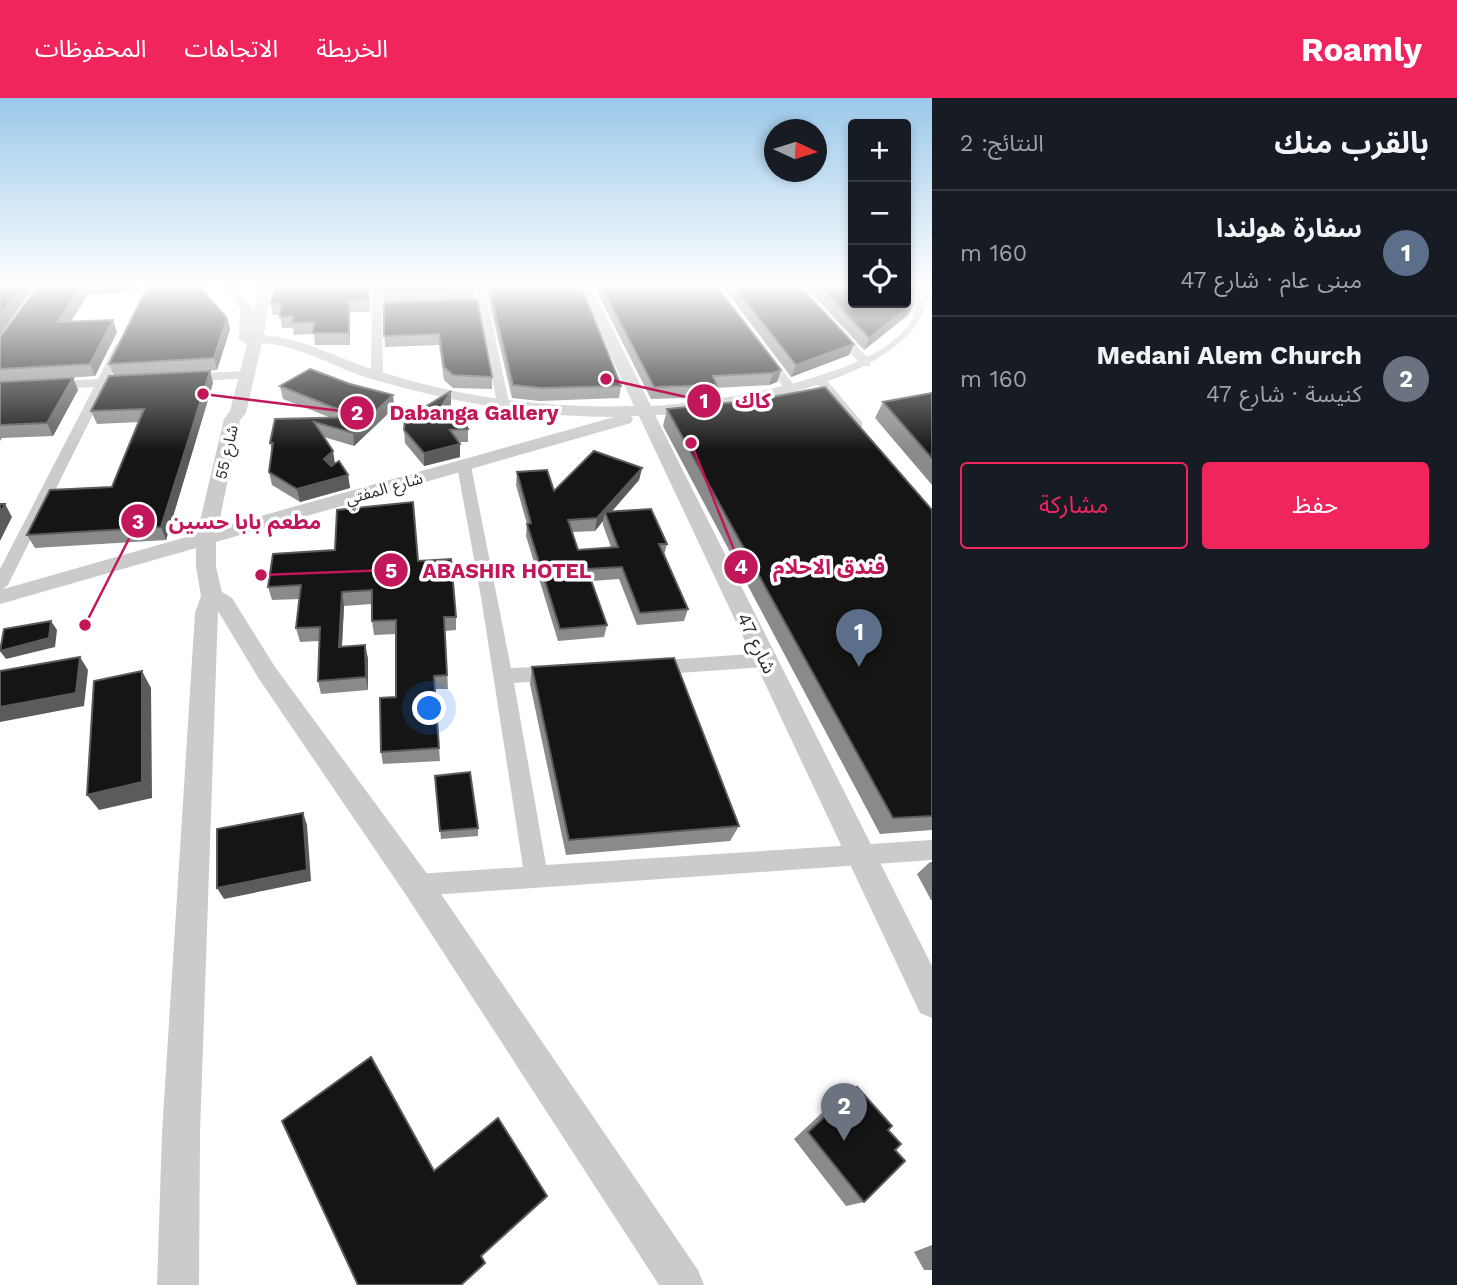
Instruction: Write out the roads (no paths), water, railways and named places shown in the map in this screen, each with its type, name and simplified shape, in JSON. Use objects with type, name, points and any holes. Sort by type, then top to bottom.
[{"type":"street","points":[[0,585],[123,339]]},
{"type":"street","points":[[376,339],[377,376]]},
{"type":"street","points":[[489,339],[503,403]]},
{"type":"street","name":"شارع 47","points":[[610,339],[932,1001]]},
{"type":"street","points":[[844,339],[866,363]]},
{"type":"street","points":[[250,342],[377,376],[503,403],[548,408],[645,411],[791,388],[820,380],[866,363],[903,339]]},
{"type":"street","points":[[250,342],[288,341],[339,364]]},
{"type":"street","name":"شارع 55","points":[[214,605],[206,567],[206,539],[232,418],[227,411],[244,372],[250,342]]},
{"type":"street","points":[[759,347],[791,388]]},
{"type":"street","points":[[169,379],[244,372],[260,356],[275,350]]},
{"type":"street","points":[[820,380],[863,432]]},
{"type":"street","points":[[0,388],[129,381]]},
{"type":"street","name":"شارع المفتي","points":[[0,597],[464,466],[645,411]]},
{"type":"street","points":[[464,466],[503,676],[536,877]]},
{"type":"street","points":[[214,605],[267,673],[417,885],[683,1285]]},
{"type":"street","points":[[178,1285],[181,1133],[214,605]]},
{"type":"street","points":[[628,669],[765,660]]},
{"type":"street","points":[[503,676],[572,672]]},
{"type":"street","points":[[417,885],[932,850]]},
{"type":"place","name":"كاك","points":[[606,379]]},
{"type":"place","name":"Dabanga Gallery","points":[[203,394]]},
{"type":"place","name":"فندق الاحلام","points":[[691,443]]},
{"type":"place","name":"ABASHIR HOTEL","points":[[261,575]]},
{"type":"place","name":"مطعم بابا حسين","points":[[85,625]]},
{"type":"place","name":"سفارة هولندا","points":[[859,667]]},
{"type":"place","name":"Medani Alem Church","points":[[844,1141]]}]
